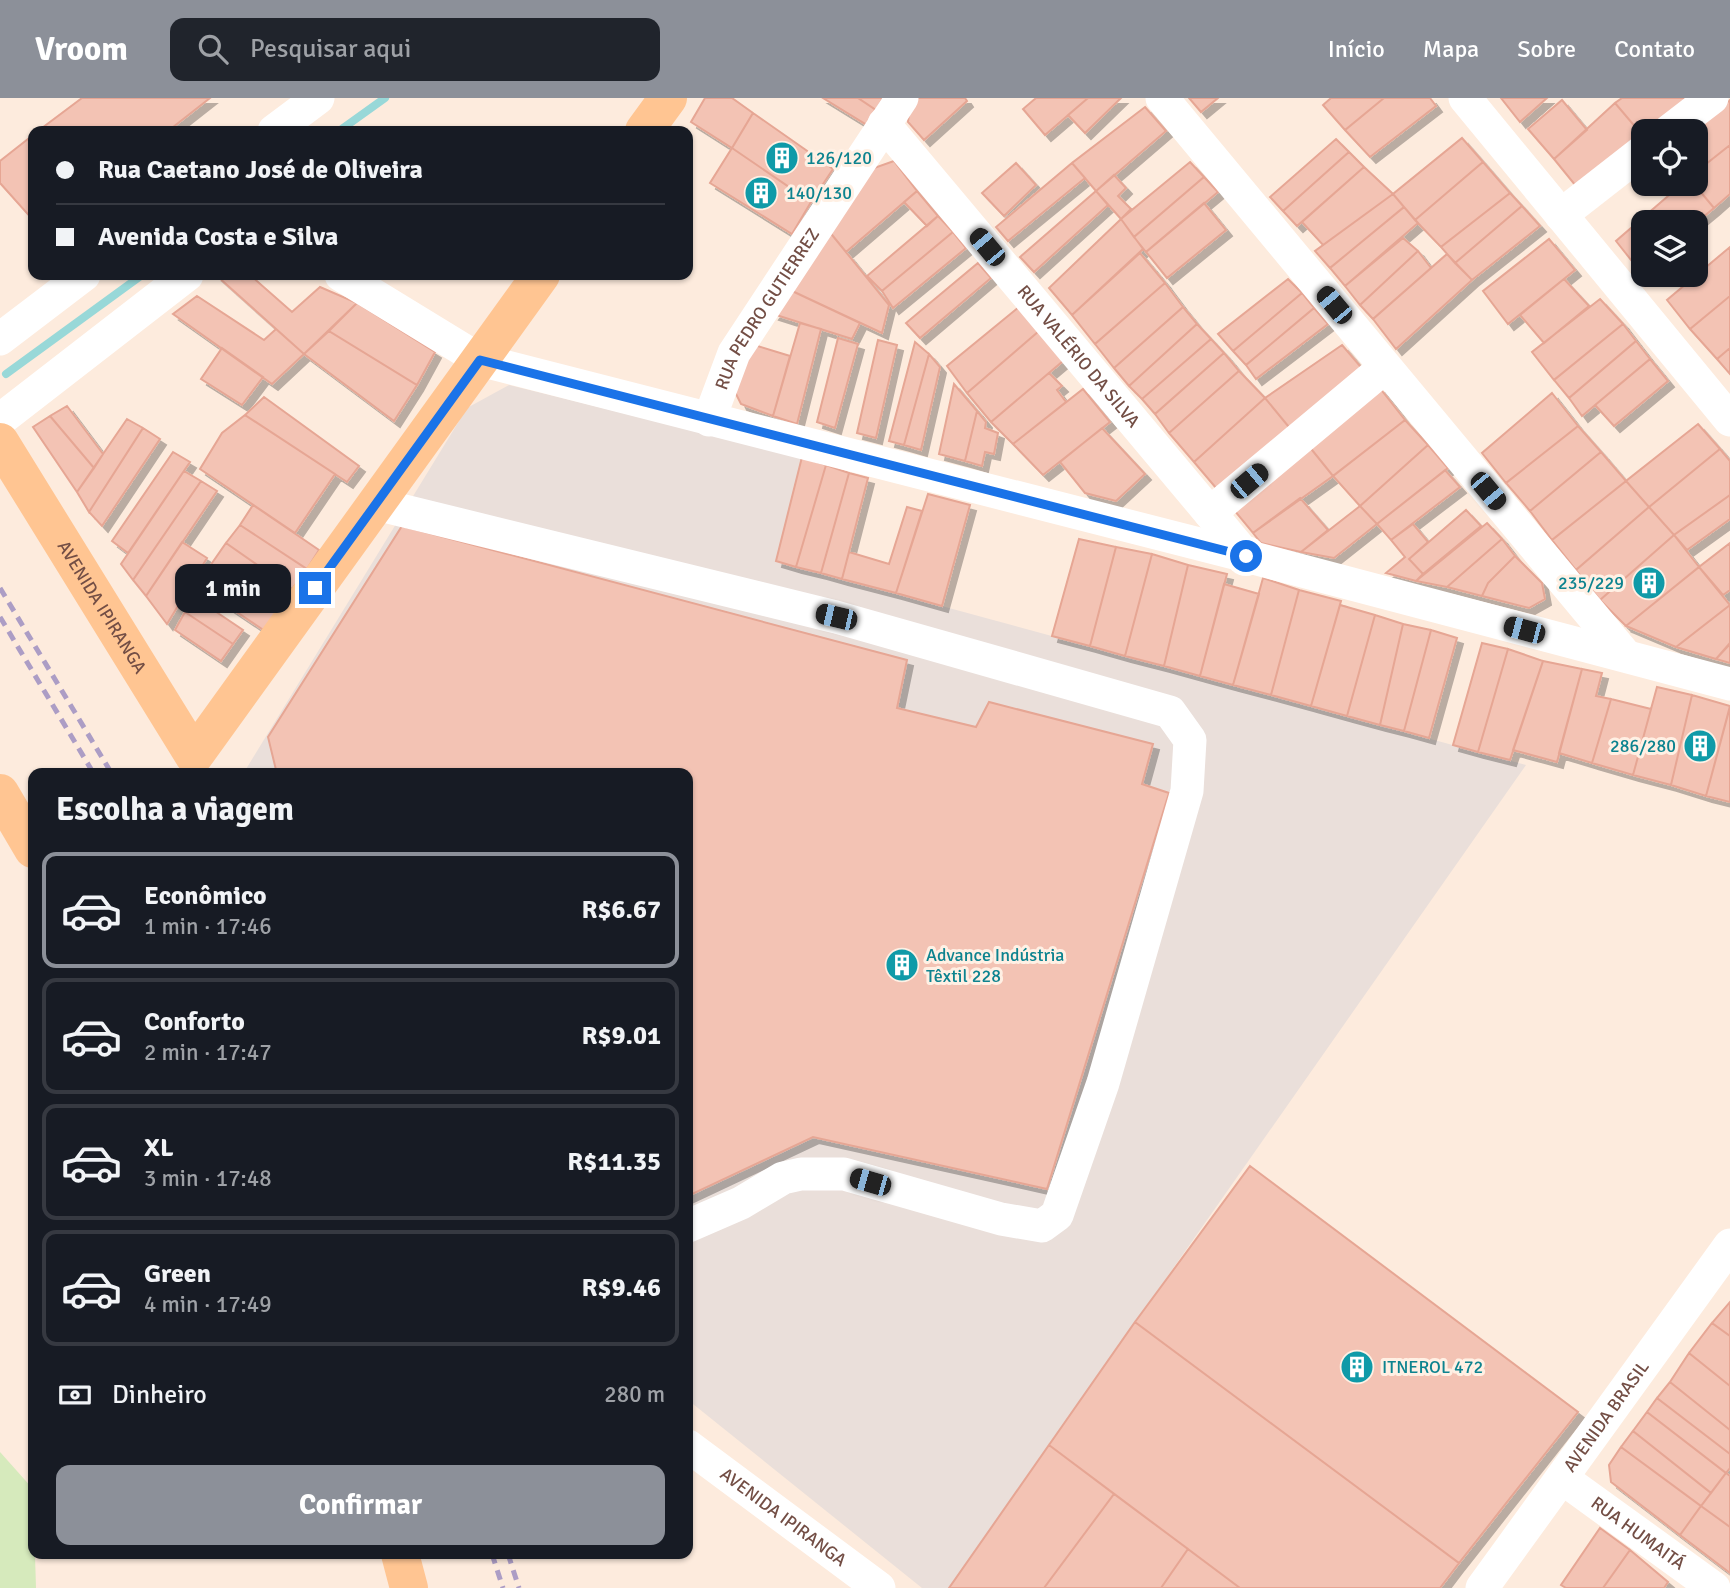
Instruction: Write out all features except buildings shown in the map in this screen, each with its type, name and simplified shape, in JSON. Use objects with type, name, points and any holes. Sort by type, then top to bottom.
[{"type":"main road","points":[[648,126],[668,98]]},
{"type":"main road","points":[[200,765],[376,504],[537,280]]},
{"type":"main road","name":"AVENIDA IPIRANGA","points":[[0,442],[200,765]]},
{"type":"main road","points":[[0,793],[28,841]]},
{"type":"main road","points":[[401,1559],[409,1588]]},
{"type":"street","points":[[281,126],[318,98]]},
{"type":"street","points":[[1162,98],[1626,656]]},
{"type":"street","points":[[1465,98],[1730,420]]},
{"type":"street","points":[[1685,119],[1712,98]]},
{"type":"street","name":"RUA PEDRO GUTIERREZ","points":[[709,419],[734,353],[893,111]]},
{"type":"street","name":"RUA VALÉRIO DA SILVA","points":[[893,111],[1246,556]]},
{"type":"street","points":[[1561,215],[1631,160]]},
{"type":"street","points":[[0,339],[77,280]]},
{"type":"street","points":[[0,420],[181,280]]},
{"type":"street","points":[[349,280],[480,360],[1246,556],[1730,684]]},
{"type":"street","points":[[1210,513],[1385,367]]},
{"type":"street","points":[[376,504],[836,617],[1143,704],[1170,712],[1190,740],[1186,792],[1103,1083],[1057,1215],[1042,1226],[1001,1219],[844,1174],[801,1174],[783,1178],[741,1203],[693,1224]]},
{"type":"street","name":"AVENIDA BRASIL","points":[[1482,1588],[1730,1245]]},
{"type":"street","name":"AVENIDA IPIRANGA","points":[[693,1450],[878,1588]]},
{"type":"street","name":"RUA HUMAITÁ","points":[[1562,1478],[1714,1588]]},
{"type":"shaded area","points":[[509,385],[802,457],[776,561],[1526,765],[949,1588],[922,1588],[693,1404],[693,768],[247,768],[467,408]]},
{"type":"green space","points":[[0,1452],[28,1483],[28,1559],[35,1559],[36,1588],[0,1588]]},
{"type":"waterway","points":[[346,126],[385,98]]},
{"type":"waterway","points":[[6,374],[135,280]]},
{"type":"railway","points":[[0,588],[108,768]]},
{"type":"railway","points":[[0,617],[90,768]]},
{"type":"railway","points":[[494,1559],[503,1588]]},
{"type":"railway","points":[[510,1559],[519,1588]]},
{"type":"place","name":"126/120","points":[[782,158]]},
{"type":"place","name":"140/130","points":[[761,193]]},
{"type":"place","name":"235/229","points":[[1649,583]]},
{"type":"place","name":"286/280","points":[[1700,746]]},
{"type":"place","name":"Advance Indústria Têxtil 228","points":[[902,965]]},
{"type":"place","name":"ITNEROL 472","points":[[1357,1367]]},
{"type":"route","points":[[315,588],[480,360],[1246,556]]}]
